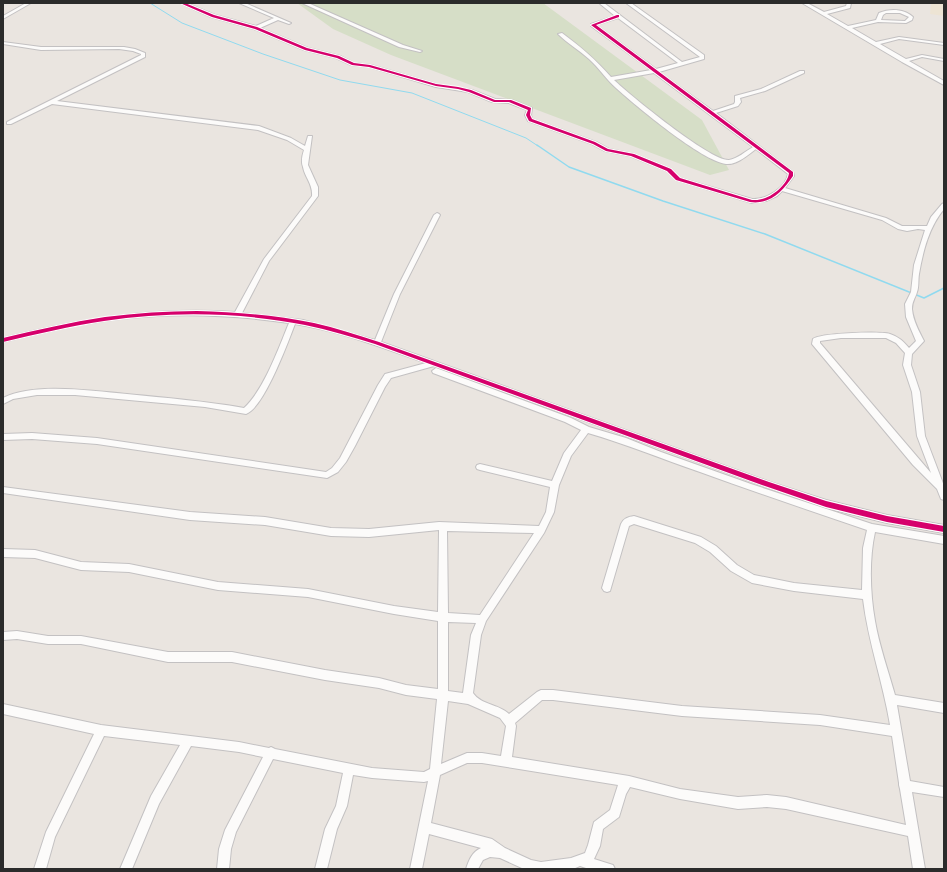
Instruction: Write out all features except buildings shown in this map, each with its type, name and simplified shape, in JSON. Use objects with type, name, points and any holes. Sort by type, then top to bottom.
[{"type":"street","points":[[3,18],[29,3]]},
{"type":"street","points":[[182,3],[213,16],[256,28],[306,49],[338,57],[353,64],[368,66],[436,85],[458,88],[494,101],[514,102],[530,109],[528,115],[530,120],[594,143],[607,150],[632,155],[669,170],[678,179],[700,186],[757,202],[763,201],[782,189],[791,176],[790,173],[593,25],[618,16]]},
{"type":"street","points":[[241,3],[289,23]]},
{"type":"street","points":[[304,3],[400,46],[420,51]]},
{"type":"street","points":[[601,3],[682,64]]},
{"type":"street","points":[[610,80],[656,71],[699,59],[702,56],[628,3]]},
{"type":"street","points":[[804,3],[944,83]]},
{"type":"street","points":[[822,14],[848,7],[850,3]]},
{"type":"street","points":[[847,28],[878,21],[906,22],[910,20],[911,17],[903,13],[886,12],[881,14],[878,21]]},
{"type":"street","points":[[256,28],[276,18]]},
{"type":"street","points":[[560,34],[597,64],[610,80],[694,146],[716,159],[722,161],[733,161],[756,147]]},
{"type":"street","points":[[875,44],[899,38],[944,44]]},
{"type":"street","points":[[3,43],[22,48],[116,48],[137,50],[143,53],[142,56],[135,60],[9,123]]},
{"type":"street","points":[[904,60],[922,56],[944,60]]},
{"type":"street","points":[[712,113],[736,105],[738,102],[737,97],[763,90],[802,72]]},
{"type":"street","points":[[52,102],[259,128],[289,138],[307,150]]},
{"type":"street","points":[[237,315],[266,260],[315,196],[315,184],[308,174],[305,166],[310,137]]},
{"type":"street","points":[[782,189],[884,218],[900,228],[929,228]]},
{"type":"street","points":[[944,205],[935,216],[929,228],[920,254],[914,288],[910,297],[909,312],[912,328],[920,341],[909,353],[907,360],[907,365],[916,392],[921,436],[944,497]]},
{"type":"street","points":[[377,343],[397,294],[436,215]]},
{"type":"street","points":[[3,340],[64,326],[140,315],[198,313],[237,315],[293,321],[319,326],[377,343],[568,420],[586,429],[623,440],[748,486],[872,528],[944,540]]},
{"type":"street","points":[[3,401],[11,397],[37,392],[76,392],[205,404],[246,411],[252,407],[265,384],[281,351],[293,321]]},
{"type":"street","points":[[909,353],[899,341],[887,336],[842,336],[818,339],[816,341],[816,344],[908,453],[940,488]]},
{"type":"street","points":[[3,436],[32,436],[97,441],[327,475],[334,472],[351,447],[386,379],[393,374],[429,365],[826,504],[887,519],[944,529]]},
{"type":"street","points":[[471,700],[468,690],[476,635],[482,619],[541,530],[550,512],[555,485],[567,456],[586,429]]},
{"type":"street","points":[[480,467],[555,485]]},
{"type":"street","points":[[3,490],[190,516],[265,521],[331,532],[370,532],[439,526],[541,530]]},
{"type":"street","points":[[608,588],[625,524],[628,521],[634,520],[698,540],[713,549],[734,568],[752,579],[794,587],[867,595]]},
{"type":"street","points":[[416,869],[435,773],[443,695],[442,527]]},
{"type":"street","points":[[872,528],[867,548],[867,595],[870,621],[891,699],[919,869]]},
{"type":"street","points":[[3,553],[35,554],[80,566],[128,568],[218,586],[308,593],[394,610],[443,617],[482,619]]},
{"type":"street","points":[[3,636],[17,635],[41,639],[81,640],[168,657],[232,657],[325,675],[379,683],[406,690],[471,700],[505,716],[510,720],[511,726],[506,761]]},
{"type":"street","points":[[510,720],[541,695],[553,695],[682,711],[820,720],[896,731]]},
{"type":"street","points":[[891,699],[944,708]]},
{"type":"street","points":[[3,709],[101,730],[240,747],[271,752],[348,769],[408,776],[424,777],[435,773],[449,764],[467,758],[506,761],[629,781],[680,794],[705,798],[738,802],[767,801],[786,803],[913,832]]},
{"type":"street","points":[[40,869],[50,836],[101,730]]},
{"type":"street","points":[[126,869],[155,800],[188,741]]},
{"type":"street","points":[[223,869],[225,849],[231,830],[271,752]]},
{"type":"street","points":[[321,869],[331,829],[341,806],[348,769]]},
{"type":"street","points":[[425,827],[492,845],[501,852],[530,866],[541,868],[556,867],[581,861],[589,857],[593,851],[598,826],[615,813],[618,797],[625,783],[629,781]]},
{"type":"street","points":[[904,785],[944,792]]},
{"type":"street","points":[[472,869],[478,854],[487,852],[501,852]]},
{"type":"street","points":[[581,861],[609,869]]},
{"type":"shaded area","points":[[931,3],[944,3],[944,16],[930,14]]},
{"type":"green space","points":[[297,3],[543,3],[702,120],[729,170],[710,175],[391,55],[333,29]]},
{"type":"waterway","points":[[150,3],[182,23],[263,54],[340,80],[412,93],[526,138],[538,146]]},
{"type":"waterway","points":[[537,145],[569,167],[663,201],[765,234],[924,298],[944,288]]},
{"type":"cycle path","points":[[182,3],[213,16],[256,28],[306,49],[338,57],[353,64],[369,66],[436,85],[470,91],[494,101],[510,101],[530,109],[528,115],[530,120],[594,143],[607,150],[632,155],[669,170],[678,179],[752,201],[770,198],[780,190],[791,176],[791,173],[593,25],[618,16]]},
{"type":"cycle path","points":[[3,340],[88,321],[159,313],[235,314],[273,318],[314,325],[377,343],[826,504],[887,519],[944,529]]}]
